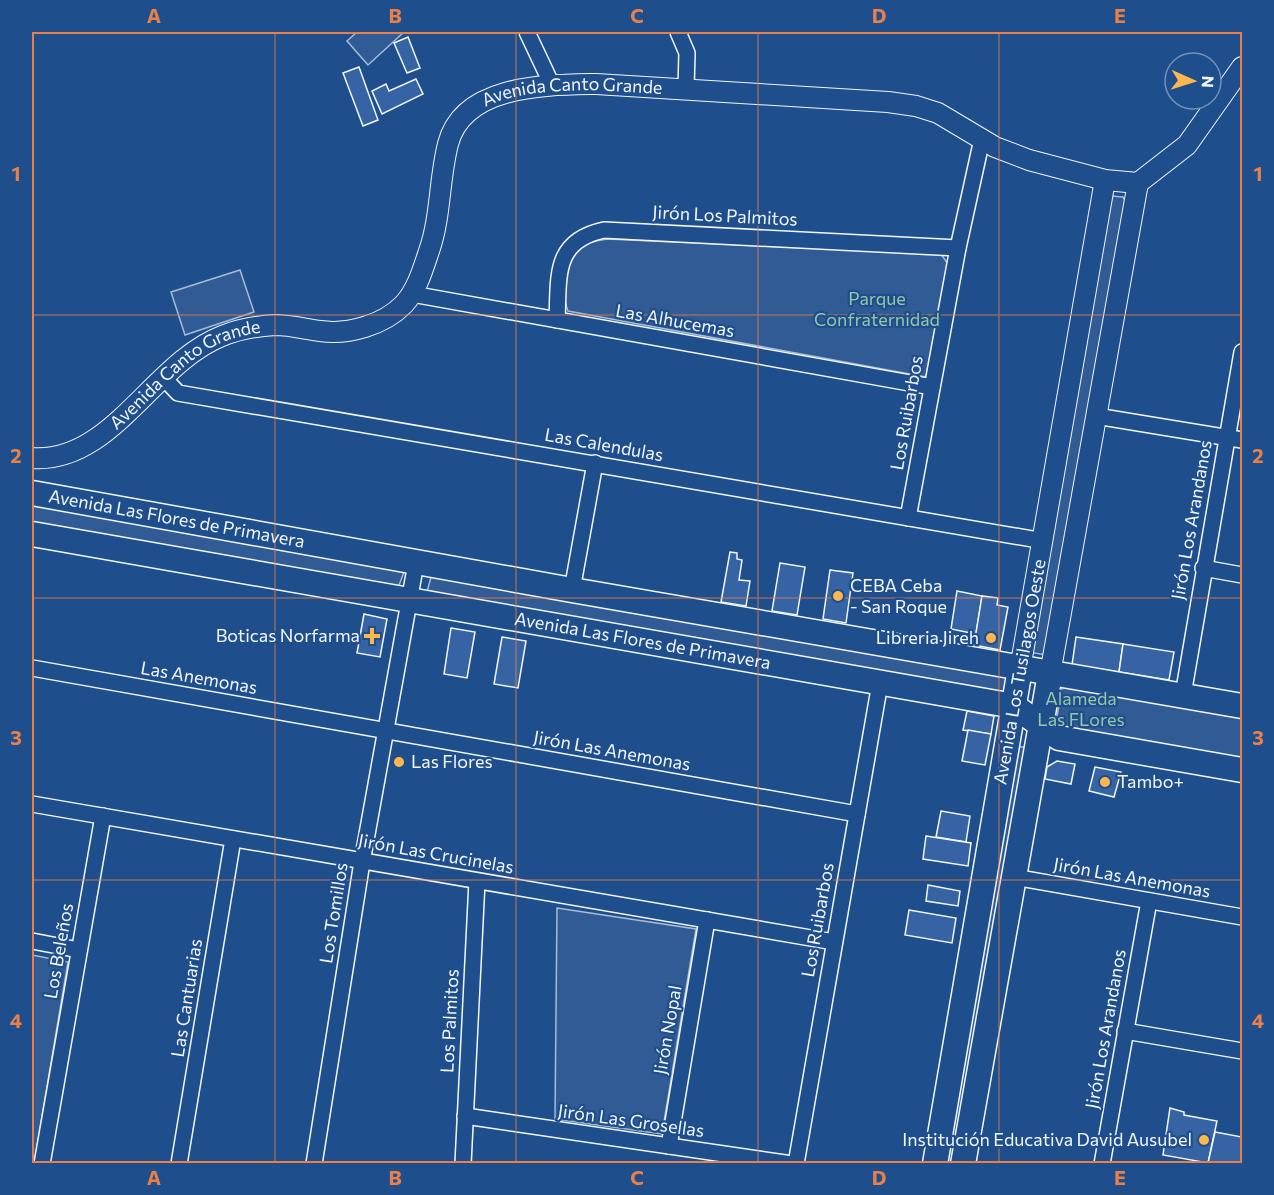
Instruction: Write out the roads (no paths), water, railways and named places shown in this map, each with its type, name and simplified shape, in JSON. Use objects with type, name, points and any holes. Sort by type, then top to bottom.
[{"type":"main road","name":"Avenida Las Flores de Primavera","points":[[32,493],[1020,669],[1242,706]]},
{"type":"main road","name":"Avenida Las Flores de Primavera","points":[[32,534],[1014,706],[1059,738],[1242,770]]},
{"type":"main road","name":"Avenida Los Tusilagos Oeste","points":[[934,1164],[1020,669]]},
{"type":"main road","name":"Avenida Los Tusilagos Oeste","points":[[963,1164],[1050,674]]},
{"type":"street","points":[[527,32],[552,85]]},
{"type":"street","points":[[678,32],[687,53],[686,88]]},
{"type":"street","points":[[1138,183],[1187,145],[1242,68]]},
{"type":"street","name":"Avenida Canto Grande","points":[[32,458],[54,458],[73,452],[114,424],[201,346],[222,336],[275,325],[322,332],[349,331],[387,316],[402,306],[412,294],[433,240],[448,145],[454,127],[471,107],[493,97],[552,85],[686,88],[897,103],[938,113],[982,139],[1029,160],[1105,180],[1138,183]]},
{"type":"street","name":"Los Ruibarbos","points":[[908,518],[958,248],[982,139]]},
{"type":"street","name":"Avenida Los Tusilagos Oeste","points":[[1020,669],[1105,180]]},
{"type":"street","name":"Avenida Los Tusilagos Oeste","points":[[1050,674],[1138,183]]},
{"type":"street","name":"Jirón Los Palmitos","points":[[558,320],[559,278],[566,250],[583,234],[604,230],[958,248]]},
{"type":"street","name":"Las Alhucemas","points":[[412,294],[932,387]]},
{"type":"street","name":"Jirón Los Arandanos","points":[[1183,695],[1203,568],[1242,352]]},
{"type":"street","name":"Las Calendulas","points":[[164,378],[178,393],[1044,541]]},
{"type":"street","points":[[1096,416],[1242,440]]},
{"type":"street","points":[[572,590],[595,463]]},
{"type":"street","name":"Los Tomillos","points":[[314,1164],[362,862],[416,562]]},
{"type":"street","points":[[1203,568],[1242,575]]},
{"type":"street","name":"Las Anemonas","points":[[32,668],[360,726]]},
{"type":"street","name":"Los Ruibarbos","points":[[794,1164],[880,683]]},
{"type":"street","name":"Jirón Las Anemonas","points":[[360,726],[857,814]]},
{"type":"street","name":"Jirón Las Crucinelas","points":[[32,804],[834,942]]},
{"type":"street","name":"Los Beleños","points":[[42,1164],[104,816]]},
{"type":"street","name":"Las Cantuarias","points":[[179,1164],[233,839]]},
{"type":"street","name":"Jirón Las Anemonas","points":[[1014,878],[1242,917]]},
{"type":"street","name":"Los Palmitos","points":[[463,1164],[477,881]]},
{"type":"street","name":"Jirón Los Arandanos","points":[[1105,1163],[1125,1031],[1149,901]]},
{"type":"street","name":"Jirón Nopal","points":[[669,1146],[707,920]]},
{"type":"street","points":[[32,941],[79,950]]},
{"type":"street","points":[[1125,1031],[1242,1051]]},
{"type":"street","name":"Jirón Las Grosellas","points":[[465,1116],[794,1164]]},
{"type":"place","name":"CEBA Ceba - San Roque","points":[[838,596]]},
{"type":"place","name":"Boticas Norfarma","points":[[372,636]]},
{"type":"place","name":"Libreria Jireh","points":[[991,638]]},
{"type":"place","name":"Las Flores","points":[[399,762]]},
{"type":"place","name":"Tambo+","points":[[1105,782]]},
{"type":"place","name":"Institución Educativa David Ausubel","points":[[1204,1140]]},
{"type":"park label","name":"Parque Confraternidad","points":[[877,309]]},
{"type":"park label","name":"Alameda Las FLores","points":[[1081,709]]}]
